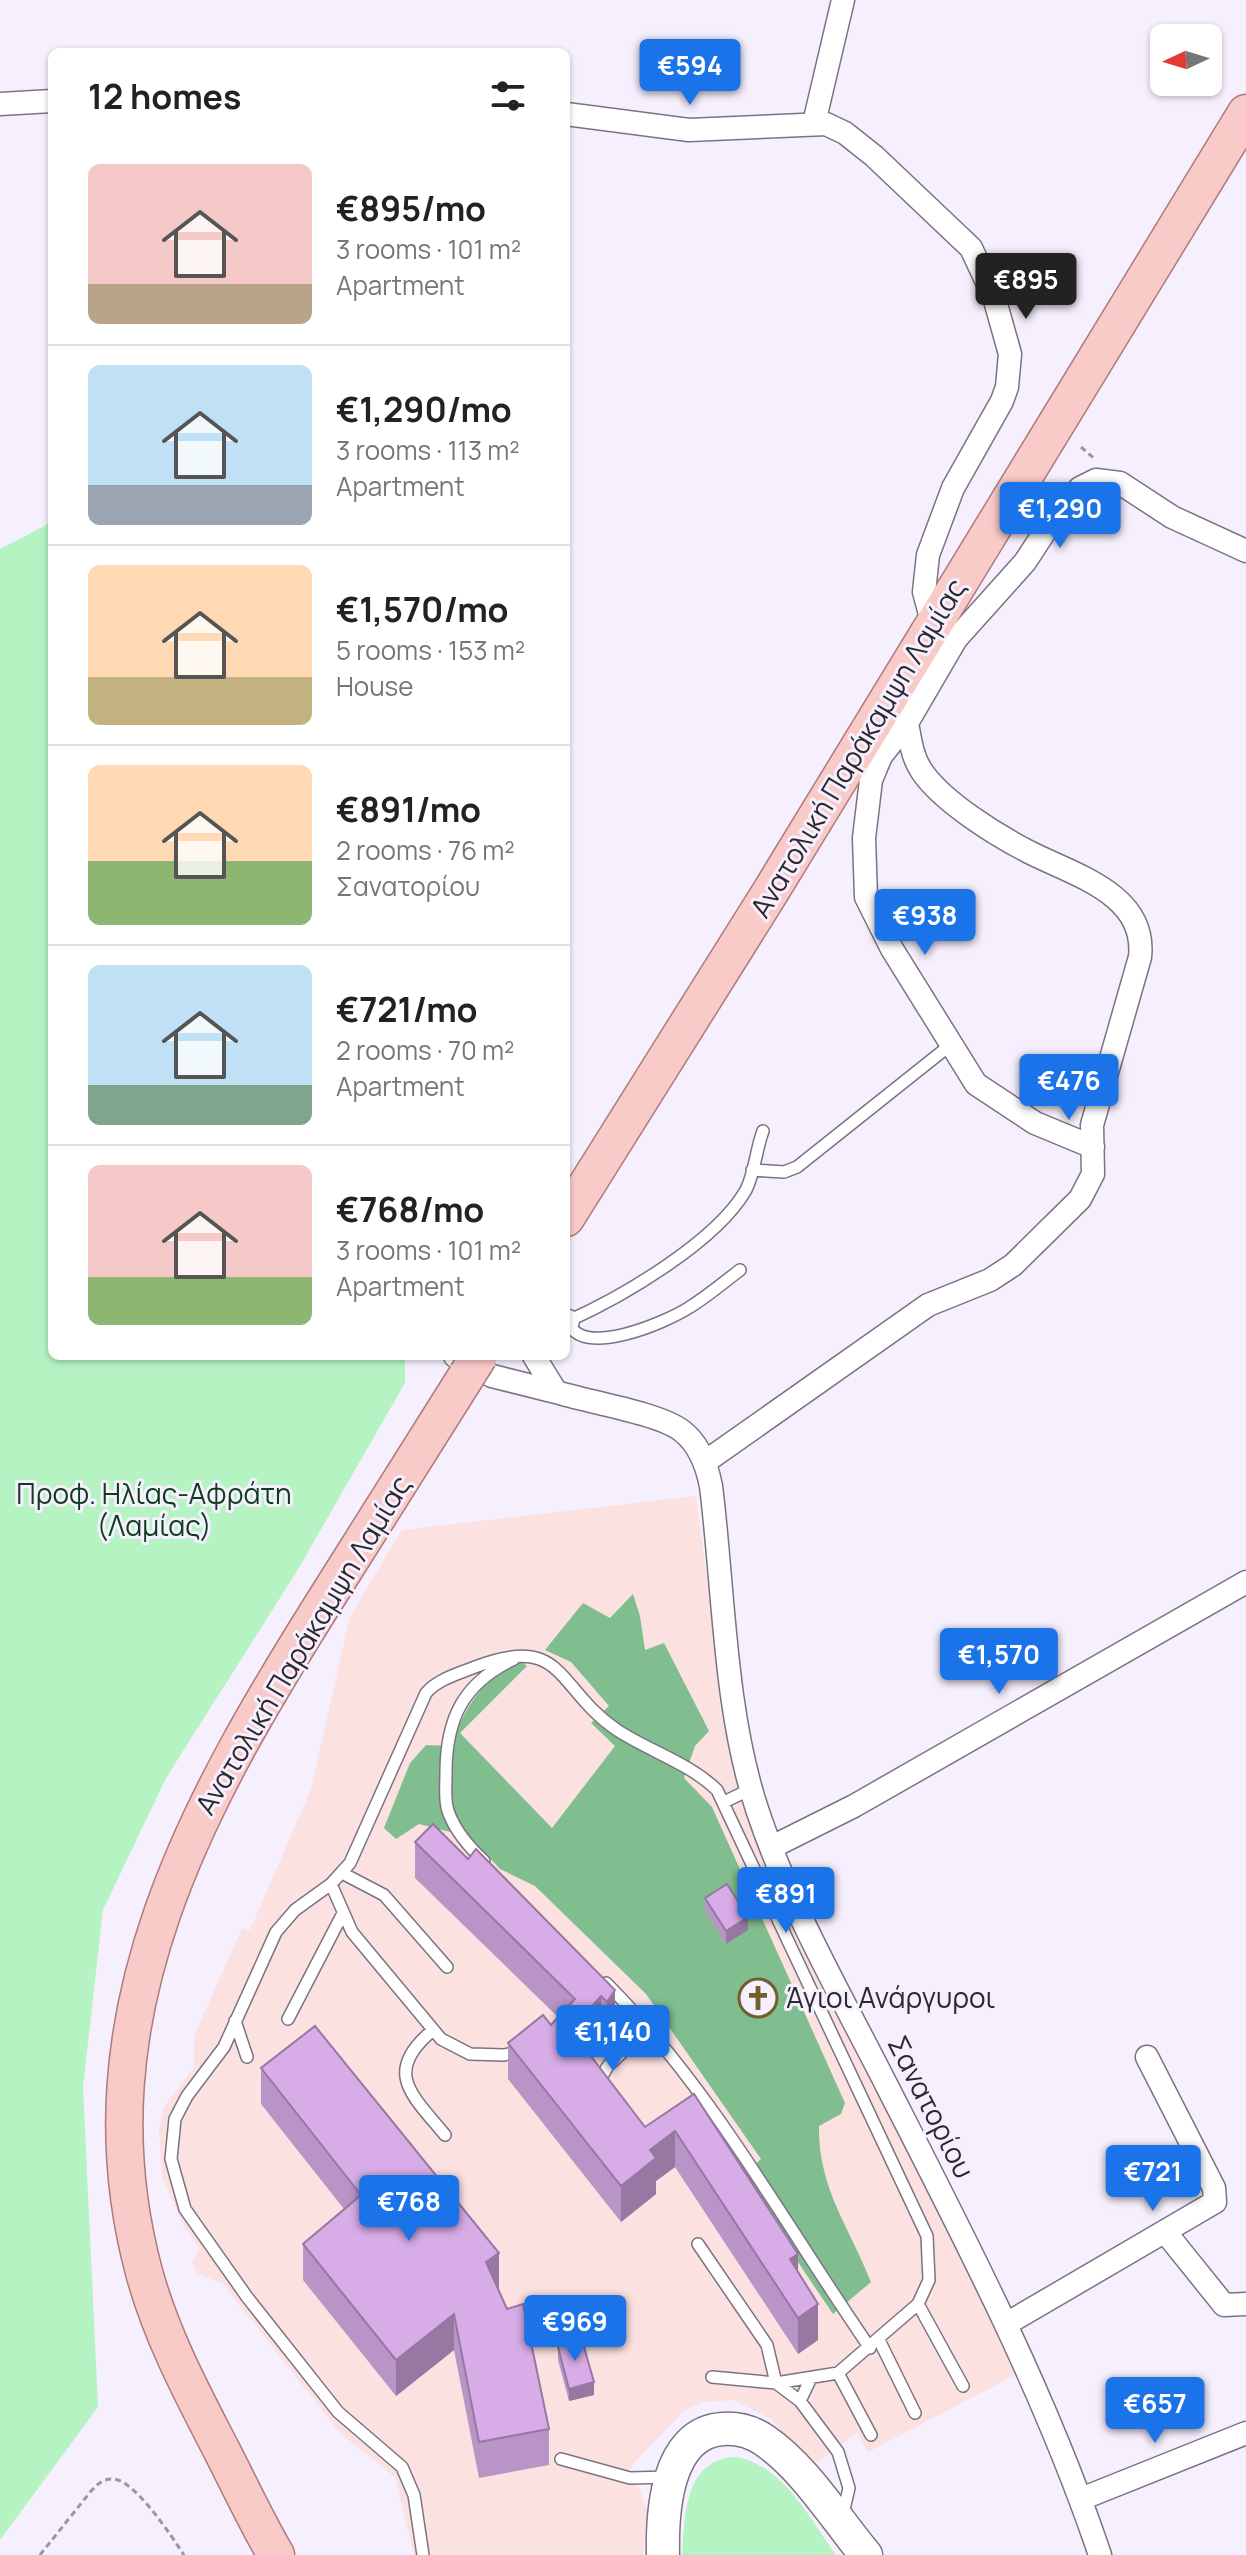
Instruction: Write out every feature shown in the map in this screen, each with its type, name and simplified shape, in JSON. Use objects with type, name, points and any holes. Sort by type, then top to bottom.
[{"type":"main road","name":"Ανατολική Παράκαμψη Λαμίας","points":[[570,1212],[902,712],[933,625],[1246,113]]},
{"type":"main road","name":"Ανατολική Παράκαμψη Λαμίας","points":[[276,2555],[173,2353],[153,2301],[130,2207],[126,2154],[128,2070],[147,1952],[184,1851],[235,1751],[467,1362]]},
{"type":"main road","points":[[663,2555],[664,2519],[672,2477],[685,2450],[700,2436],[717,2430],[749,2432],[774,2447],[866,2555]]},
{"type":"main road","name":"Ανατολική Παράκαμψη Λαμίας","points":[[223,2453],[251,2482],[300,2555]]},
{"type":"street","points":[[814,123],[843,0]]},
{"type":"street","points":[[0,104],[48,101]]},
{"type":"street","points":[[570,115],[689,130],[814,123],[845,133],[962,237],[981,266],[1010,354],[1007,387],[953,488],[928,555],[924,592],[933,625]]},
{"type":"street","points":[[1093,1147],[1035,1123],[976,1084],[869,906],[864,859],[868,790],[902,712],[956,639],[1025,562],[1059,510],[1088,483],[1107,480],[1120,483],[1172,517],[1246,551]]},
{"type":"street","points":[[705,1462],[928,1305],[990,1280],[1013,1265],[1085,1193],[1093,1174],[1092,1125],[1140,957],[1142,941],[1138,927],[1107,890],[1010,841],[929,779],[913,752],[902,712]]},
{"type":"street","points":[[536,1360],[556,1392]]},
{"type":"street","name":"Σανατορίου","points":[[467,1362],[492,1376],[668,1424],[690,1438],[705,1462],[711,1486],[736,1708],[751,1789],[772,1847],[848,2011],[1008,2323],[1081,2499],[1100,2555]]},
{"type":"street","points":[[772,1847],[854,1806],[1246,1582]]},
{"type":"street","points":[[1008,2323],[1166,2233],[1217,2198],[1147,2057]]},
{"type":"street","points":[[1166,2233],[1224,2305],[1246,2304]]},
{"type":"street","points":[[1081,2499],[1246,2433]]},
{"type":"lane","points":[[752,1170],[784,1172],[797,1167],[944,1050]]},
{"type":"lane","points":[[570,1320],[608,1304],[704,1236],[735,1205],[746,1189],[763,1131]]},
{"type":"lane","points":[[570,1326],[583,1337],[614,1337],[676,1316],[740,1270]]},
{"type":"lane","points":[[491,1867],[473,1851],[448,1814],[446,1753],[451,1722],[464,1697],[505,1663],[526,1654]]},
{"type":"lane","points":[[423,2555],[414,2495],[402,2467],[354,2428],[329,2401],[197,2229],[176,2187],[171,2159],[175,2119],[187,2096],[224,2047],[276,1932],[295,1910],[342,1873],[362,1842],[426,1693],[442,1681],[482,1665],[526,1654],[555,1669],[611,1726],[701,1777],[724,1802],[787,1945],[918,2213],[931,2257],[929,2280],[918,2304],[875,2344],[838,2373],[776,2383],[712,2377]]},
{"type":"lane","points":[[724,1802],[751,1789]]},
{"type":"lane","points":[[342,1873],[384,1895],[447,1967]]},
{"type":"lane","points":[[331,1884],[342,1915],[357,1940],[448,2046],[470,2054],[504,2055],[537,2044]]},
{"type":"lane","points":[[288,2019],[342,1915]]},
{"type":"lane","points":[[595,1972],[648,2028],[708,2107],[875,2344],[915,2413]]},
{"type":"lane","points":[[235,2021],[247,2057]]},
{"type":"lane","points":[[602,2096],[598,2087],[600,2074],[648,2028]]},
{"type":"lane","points":[[433,2030],[407,2058],[405,2078],[410,2093],[445,2135]]},
{"type":"lane","points":[[698,2115],[708,2107]]},
{"type":"lane","points":[[698,2244],[767,2345],[776,2383],[800,2401],[836,2449],[845,2467],[849,2488],[840,2524]]},
{"type":"lane","points":[[918,2304],[963,2386]]},
{"type":"lane","points":[[838,2373],[871,2435]]},
{"type":"lane","points":[[800,2401],[811,2378]]},
{"type":"lane","points":[[561,2459],[630,2478],[672,2477]]},
{"type":"path","points":[[40,2555],[91,2491],[100,2482],[111,2479],[120,2480],[134,2491],[184,2555]]},
{"type":"shaded area","points":[[696,1496],[725,1717],[745,1804],[1019,2373],[868,2452],[857,2433],[813,2466],[771,2419],[734,2400],[702,2402],[684,2411],[633,2464],[624,2480],[639,2488],[647,2509],[643,2555],[414,2555],[395,2477],[340,2433],[223,2284],[197,2273],[192,2261],[200,2249],[184,2226],[162,2178],[159,2129],[164,2107],[194,2067],[194,2036],[242,1928],[250,1930],[311,1789],[350,1616],[402,1530]]},
{"type":"green space","name":"Προφ. Ηλίας-Αφράτη (Λαμίας)","points":[[48,524],[48,1360],[405,1360],[405,1383],[297,1571],[166,1778],[103,1910],[83,2087],[98,2407],[0,2540],[0,549]]},
{"type":"green space","points":[[633,1594],[645,1650],[664,1643],[709,1731],[695,1746],[684,1778],[712,1807],[845,2103],[841,2114],[819,2126],[820,2148],[829,2188],[871,2282],[833,2314],[741,2178],[761,2159],[646,1994],[535,1886],[500,1869],[470,1837],[419,1824],[396,1839],[384,1828],[410,1763],[426,1745],[452,1746],[462,1719],[476,1696],[495,1676],[519,1660],[527,1666],[460,1733],[552,1828],[615,1746],[591,1723],[609,1706],[571,1662],[545,1650],[583,1603],[610,1618]]},
{"type":"green space","points":[[735,2457],[767,2470],[781,2482],[794,2495],[836,2555],[682,2555],[690,2492],[697,2479],[718,2460]]},
{"type":"building","points":[[433,1824],[468,1859],[476,1849],[615,1990],[607,2002],[601,1996],[571,2030],[645,2127],[694,2094],[798,2254],[790,2259],[818,2304],[798,2318],[675,2131],[650,2150],[656,2158],[621,2186],[508,2043],[543,2015],[551,2025],[575,1999],[415,1842]]},
{"type":"building","points":[[727,1884],[748,1917],[726,1931],[705,1898]]},
{"type":"building","points":[[315,2026],[499,2253],[486,2262],[507,2309],[523,2304],[549,2429],[479,2442],[454,2314],[396,2360],[303,2244],[361,2195],[261,2068]]},
{"type":"building","points":[[573,2336],[582,2340],[594,2382],[569,2389],[558,2347]]},
{"type":"place","name":"Άγιοι Ανάργυροι","points":[[758,1998]]}]
